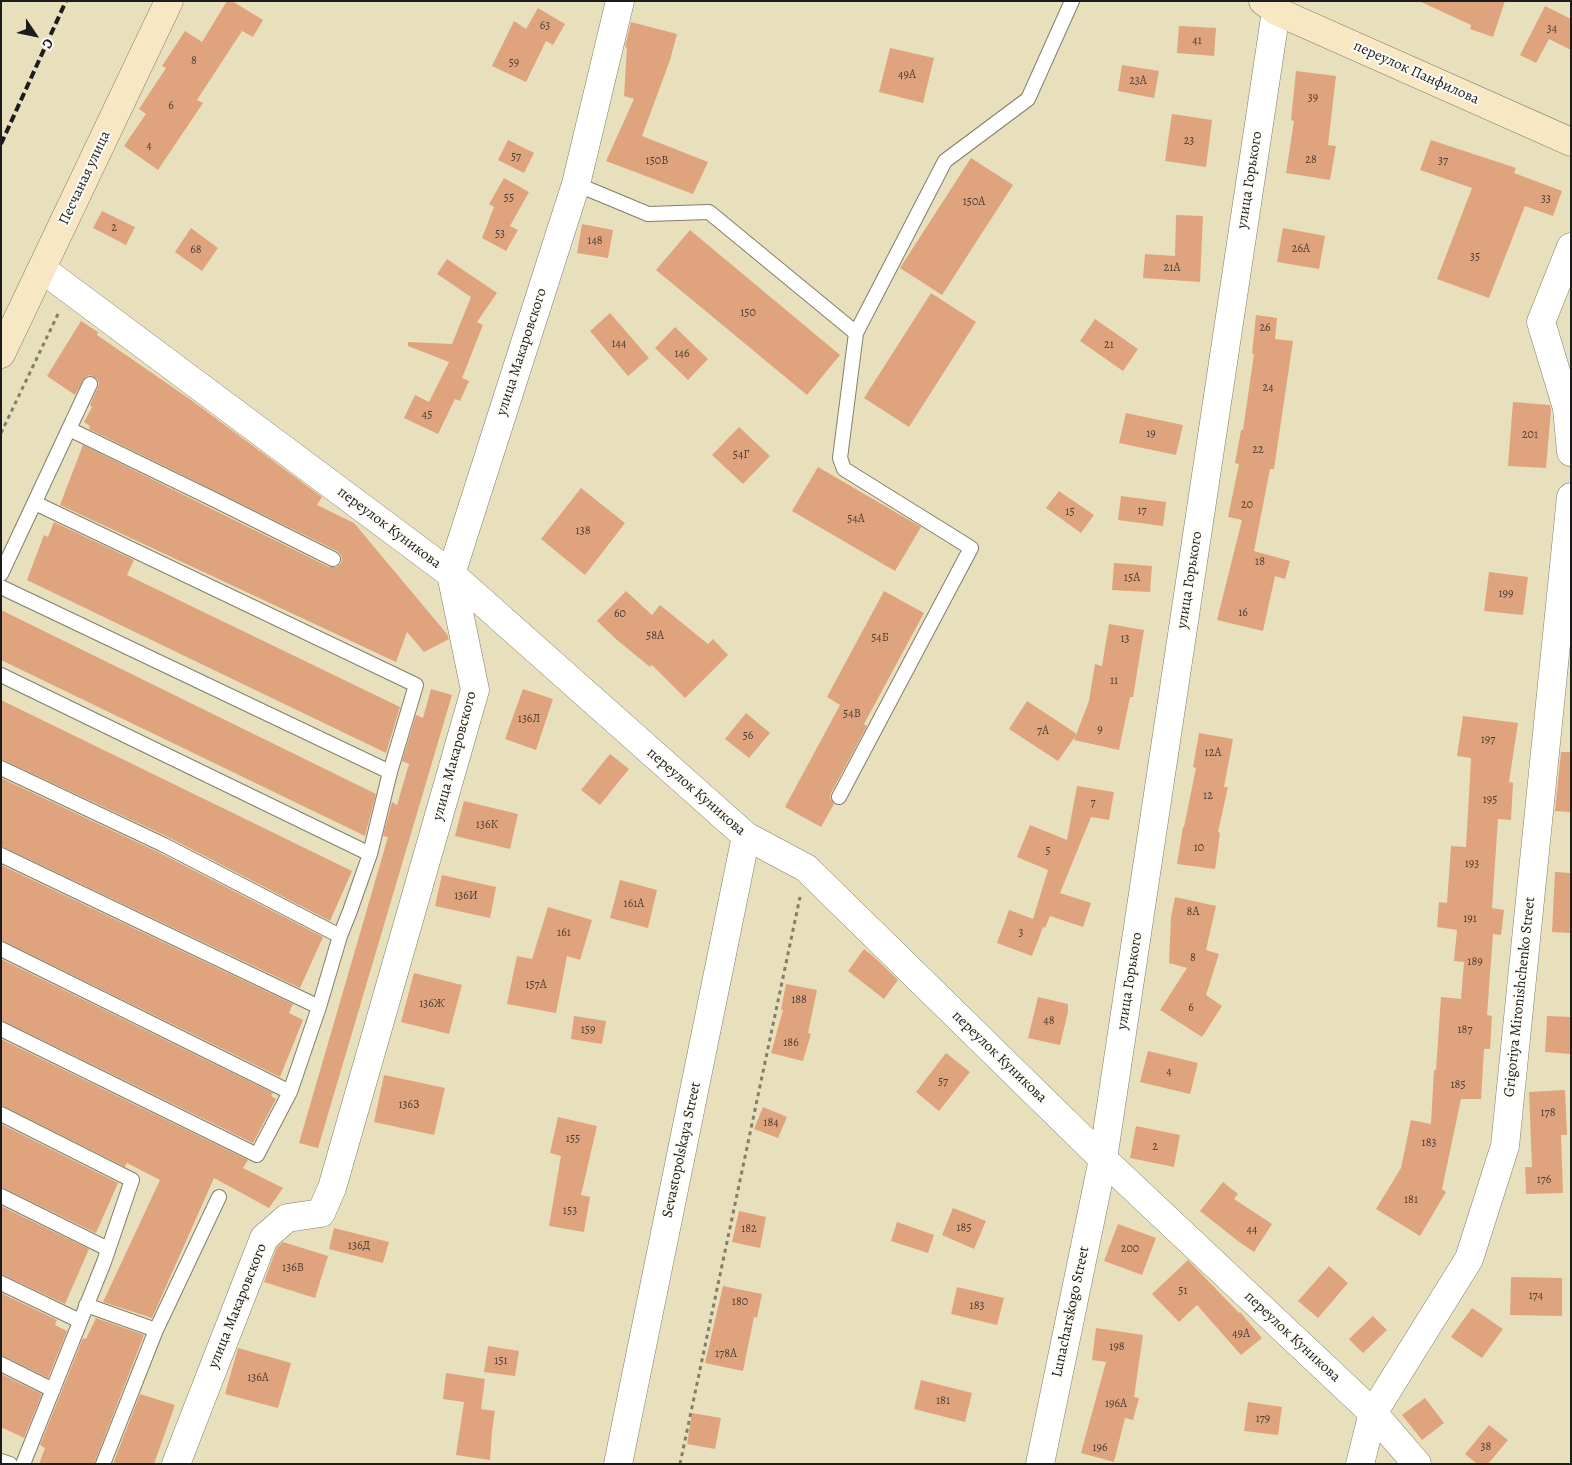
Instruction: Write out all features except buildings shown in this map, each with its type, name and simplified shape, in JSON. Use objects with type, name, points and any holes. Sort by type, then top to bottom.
[{"type":"street","name":"Песчаная улица","points":[[1,354],[169,1]]},
{"type":"street","name":"улица Макаровского","points":[[176,1464],[264,1238],[287,1218],[320,1213],[332,1188],[475,690],[451,574],[576,184],[620,1]]},
{"type":"street","name":"переулок Панфилова","points":[[1272,4],[1571,142]]},
{"type":"street","name":"улица Горького","points":[[1103,1159],[1272,4]]},
{"type":"street","points":[[1571,247],[1541,322],[1567,408],[1571,452]]},
{"type":"street","name":"переулок Куникова","points":[[42,269],[451,574],[746,836],[806,868],[1103,1159],[1373,1413],[1417,1464]]},
{"type":"street","name":"Grigoriya Mironishchenko Street","points":[[1360,1464],[1373,1413],[1469,1259],[1505,1146],[1571,497]]},
{"type":"street","name":"Sevastopolskaya Street","points":[[618,1464],[746,836]]},
{"type":"street","name":"Lunacharskogo Street","points":[[1040,1464],[1103,1159]]},
{"type":"lane","points":[[839,797],[971,548],[844,469],[840,458],[856,334],[945,161],[1028,99],[1072,1]]},
{"type":"lane","points":[[576,184],[648,214],[710,212],[856,334]]},
{"type":"lane","points":[[1,574],[90,384]]},
{"type":"lane","points":[[69,429],[333,560]]},
{"type":"lane","points":[[1,1029],[257,1155],[290,1092],[319,1007],[340,936],[370,854],[390,772],[416,685],[34,503]]},
{"type":"lane","points":[[1,587],[390,772]]},
{"type":"lane","points":[[1,675],[370,854]]},
{"type":"lane","points":[[1,768],[164,845],[340,936]]},
{"type":"lane","points":[[1,855],[319,1007]]},
{"type":"lane","points":[[1,950],[290,1092]]},
{"type":"lane","points":[[1,1114],[132,1180],[108,1249],[24,1464]]},
{"type":"lane","points":[[1,1196],[108,1249]]},
{"type":"lane","points":[[103,1464],[156,1330],[219,1197]]},
{"type":"lane","points":[[1,1282],[80,1321]]},
{"type":"lane","points":[[86,1305],[156,1330]]},
{"type":"lane","points":[[1,1364],[53,1390]]},
{"type":"lane","points":[[1,1461],[10,1464]]},
{"type":"path","points":[[1,433],[69,290]]},
{"type":"path","points":[[680,1464],[806,868]]},
{"type":"railway","points":[[1,144],[66,1]]}]
